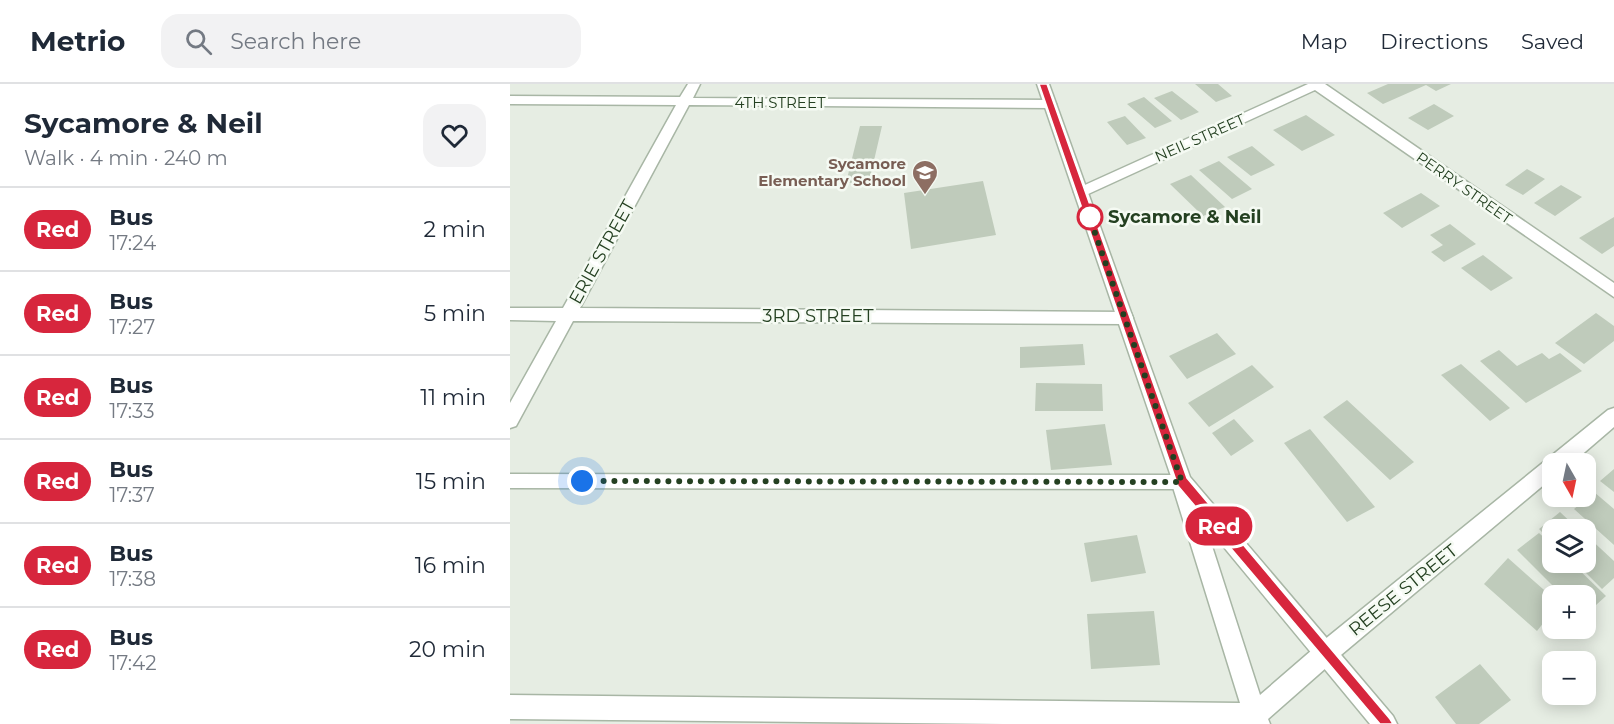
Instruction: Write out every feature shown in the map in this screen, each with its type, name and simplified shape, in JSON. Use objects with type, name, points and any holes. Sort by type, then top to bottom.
[{"type":"street","name":"ERIE STREET","points":[[510,420],[694,84]]},
{"type":"street","points":[[510,706],[1257,720],[1182,482],[1043,84]]},
{"type":"street","name":"NEIL STREET","points":[[1081,192],[1316,84]]},
{"type":"street","name":"PERRY STREET","points":[[1316,84],[1614,291]]},
{"type":"street","name":"4TH STREET","points":[[510,100],[1050,104]]},
{"type":"street","name":"3RD STREET","points":[[510,314],[1125,318]]},
{"type":"street","points":[[1569,453],[1614,416]]},
{"type":"street","name":"REESE STREET","points":[[1257,720],[1326,652],[1542,475]]},
{"type":"street","points":[[1182,482],[1385,724]]},
{"type":"lane","points":[[510,481],[1182,482]]},
{"type":"building","points":[[1195,84],[1218,84],[1232,96],[1216,102]]},
{"type":"building","points":[[1388,84],[1451,84],[1436,91],[1426,85],[1383,104],[1367,93]]},
{"type":"building","points":[[1172,91],[1199,112],[1181,120],[1154,98]]},
{"type":"building","points":[[1144,97],[1172,121],[1155,128],[1127,104]]},
{"type":"building","points":[[1434,104],[1454,116],[1428,130],[1408,118]]},
{"type":"building","points":[[1306,115],[1335,135],[1302,151],[1273,130]]},
{"type":"building","points":[[1125,116],[1146,138],[1127,145],[1107,122]]},
{"type":"building","points":[[860,126],[882,126],[869,182],[846,183]]},
{"type":"building","points":[[1252,146],[1275,165],[1251,176],[1227,157]]},
{"type":"building","points":[[1219,161],[1252,189],[1232,199],[1199,170]]},
{"type":"building","points":[[1527,169],[1545,179],[1523,195],[1505,185]]},
{"type":"building","points":[[1191,175],[1225,207],[1203,216],[1170,184]]},
{"type":"building","points":[[983,181],[996,235],[911,249],[904,193]]},
{"type":"building","points":[[1561,185],[1582,197],[1555,216],[1534,203]]},
{"type":"building","points":[[1421,193],[1440,206],[1402,228],[1383,213]]},
{"type":"building","points":[[1614,217],[1614,246],[1602,254],[1579,238]]},
{"type":"building","points":[[1450,224],[1476,244],[1444,262],[1431,252],[1443,245],[1430,235]]},
{"type":"building","points":[[1483,255],[1513,278],[1491,291],[1461,268]]},
{"type":"building","points":[[1596,313],[1614,326],[1614,341],[1584,364],[1555,343]]},
{"type":"building","points":[[1217,333],[1236,354],[1187,379],[1169,356]]},
{"type":"building","points":[[1083,344],[1085,365],[1020,368],[1020,347]]},
{"type":"building","points":[[1499,350],[1517,366],[1542,353],[1549,359],[1560,353],[1582,371],[1526,403],[1480,361]]},
{"type":"building","points":[[1461,364],[1510,408],[1490,421],[1441,375]]},
{"type":"building","points":[[1252,365],[1274,387],[1209,427],[1188,403]]},
{"type":"building","points":[[1036,383],[1102,384],[1103,411],[1035,411]]},
{"type":"building","points":[[1347,400],[1414,462],[1390,480],[1323,417]]},
{"type":"building","points":[[1234,419],[1254,441],[1231,456],[1212,433]]},
{"type":"building","points":[[1105,424],[1112,465],[1051,470],[1046,430]]},
{"type":"building","points":[[1310,429],[1375,507],[1347,522],[1284,443]]},
{"type":"building","points":[[1614,469],[1614,492],[1600,481]]},
{"type":"building","points":[[1596,494],[1614,509],[1614,545],[1596,529],[1596,519],[1585,519],[1574,509],[1596,507]]},
{"type":"building","points":[[1560,512],[1567,519],[1551,519]]},
{"type":"building","points":[[1539,533],[1542,536],[1542,573],[1582,573],[1595,585],[1552,585],[1517,550]]},
{"type":"building","points":[[1137,535],[1146,573],[1091,582],[1084,543]]},
{"type":"building","points":[[1596,544],[1614,561],[1614,578],[1602,589],[1586,573],[1596,573]]},
{"type":"building","points":[[1508,558],[1542,588],[1542,625],[1537,631],[1484,584]]},
{"type":"building","points":[[1596,586],[1606,596],[1596,605]]},
{"type":"building","points":[[1154,611],[1160,665],[1091,669],[1087,614]]},
{"type":"building","points":[[1480,664],[1511,700],[1479,724],[1456,724],[1435,697]]},
{"type":"bus line","name":"Red","points":[[1043,84],[1182,482],[1385,724]]},
{"type":"place","name":"Sycamore Elementary School","points":[[925,196]]},
{"type":"place","name":"Sycamore & Neil","points":[[1090,217]]},
{"type":"route","points":[[582,481],[1182,482],[1088,213],[1090,217]]}]
